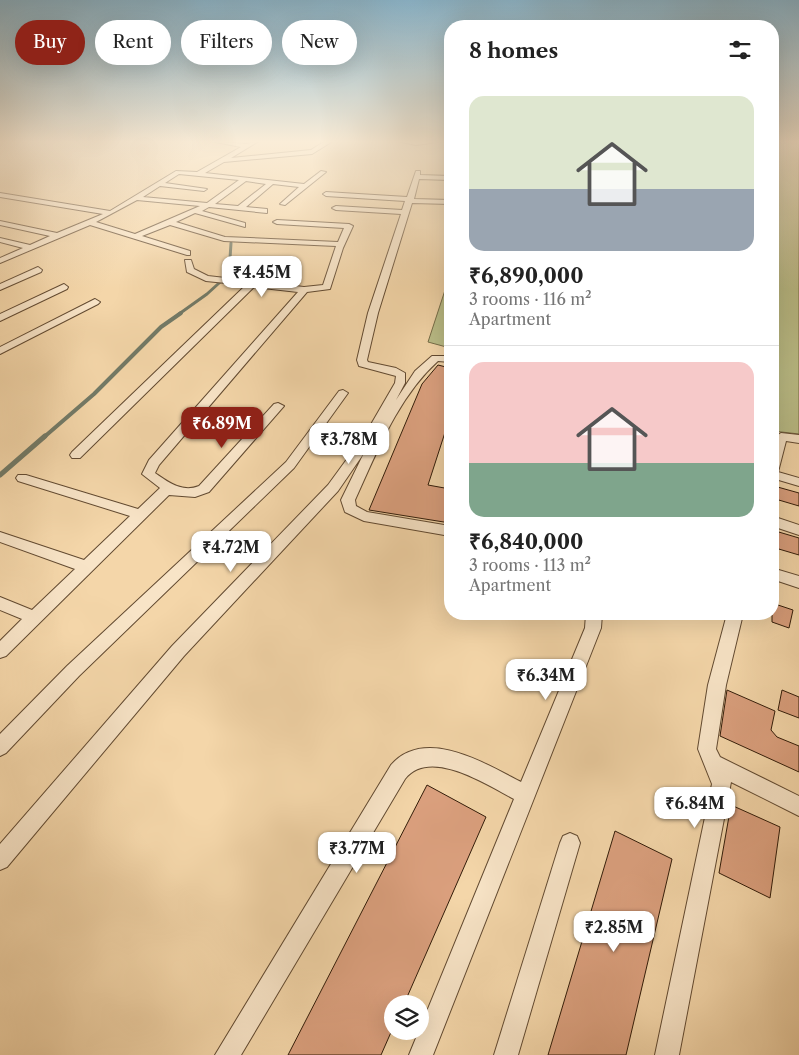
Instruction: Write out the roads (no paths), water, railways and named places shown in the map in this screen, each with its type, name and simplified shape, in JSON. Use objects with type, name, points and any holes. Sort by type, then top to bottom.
[{"type":"street","points":[[0,261],[110,213],[149,190]]},
{"type":"street","points":[[137,236],[195,211],[229,190]]},
{"type":"street","points":[[240,208],[262,190]]},
{"type":"street","points":[[283,204],[300,190]]},
{"type":"street","points":[[0,860],[178,651],[333,488],[370,434],[400,383],[401,375],[396,371],[370,367],[363,364],[362,360],[377,298],[413,190]]},
{"type":"street","points":[[326,194],[409,204]]},
{"type":"street","points":[[0,195],[110,213]]},
{"type":"street","points":[[137,198],[264,211]]},
{"type":"street","points":[[336,208],[444,202]]},
{"type":"street","points":[[195,211],[242,225]]},
{"type":"street","points":[[0,222],[60,236]]},
{"type":"street","points":[[89,222],[137,236],[187,257],[190,270],[206,278],[251,286],[304,290],[327,287],[340,244],[349,226],[277,222]]},
{"type":"street","points":[[169,222],[224,239],[340,244]]},
{"type":"street","points":[[0,240],[33,248]]},
{"type":"street","points":[[0,287],[38,270]]},
{"type":"street","points":[[76,455],[251,286]]},
{"type":"street","points":[[0,318],[64,287]]},
{"type":"street","points":[[0,652],[168,488],[147,472],[153,463],[304,290]]},
{"type":"street","points":[[0,352],[94,302]]},
{"type":"street","points":[[444,359],[436,358],[419,373],[378,436],[348,500],[350,509],[364,516],[444,530]]},
{"type":"street","points":[[0,747],[73,671],[290,465],[342,393]]},
{"type":"street","points":[[166,490],[194,493],[204,489],[278,406]]},
{"type":"street","points":[[779,445],[781,437],[799,439]]},
{"type":"street","points":[[779,475],[799,482]]},
{"type":"street","points":[[22,478],[141,515]]},
{"type":"street","points":[[779,523],[799,530]]},
{"type":"street","points":[[0,537],[87,568]]},
{"type":"street","points":[[779,575],[799,582]]},
{"type":"street","points":[[0,603],[35,618]]},
{"type":"street","points":[[421,1055],[593,628],[594,620]]},
{"type":"street","points":[[667,1055],[722,784],[707,750],[717,685],[733,620]]},
{"type":"street","points":[[227,1055],[398,772],[410,761],[425,757],[458,762],[526,795]]},
{"type":"street","points":[[713,763],[799,806]]},
{"type":"street","points":[[506,1055],[570,843]]},
{"type":"waterway","points":[[179,314],[207,294],[229,274],[231,243]]},
{"type":"waterway","points":[[43,438],[94,394],[161,327],[181,313]]},
{"type":"waterway","points":[[0,475],[45,436]]}]
